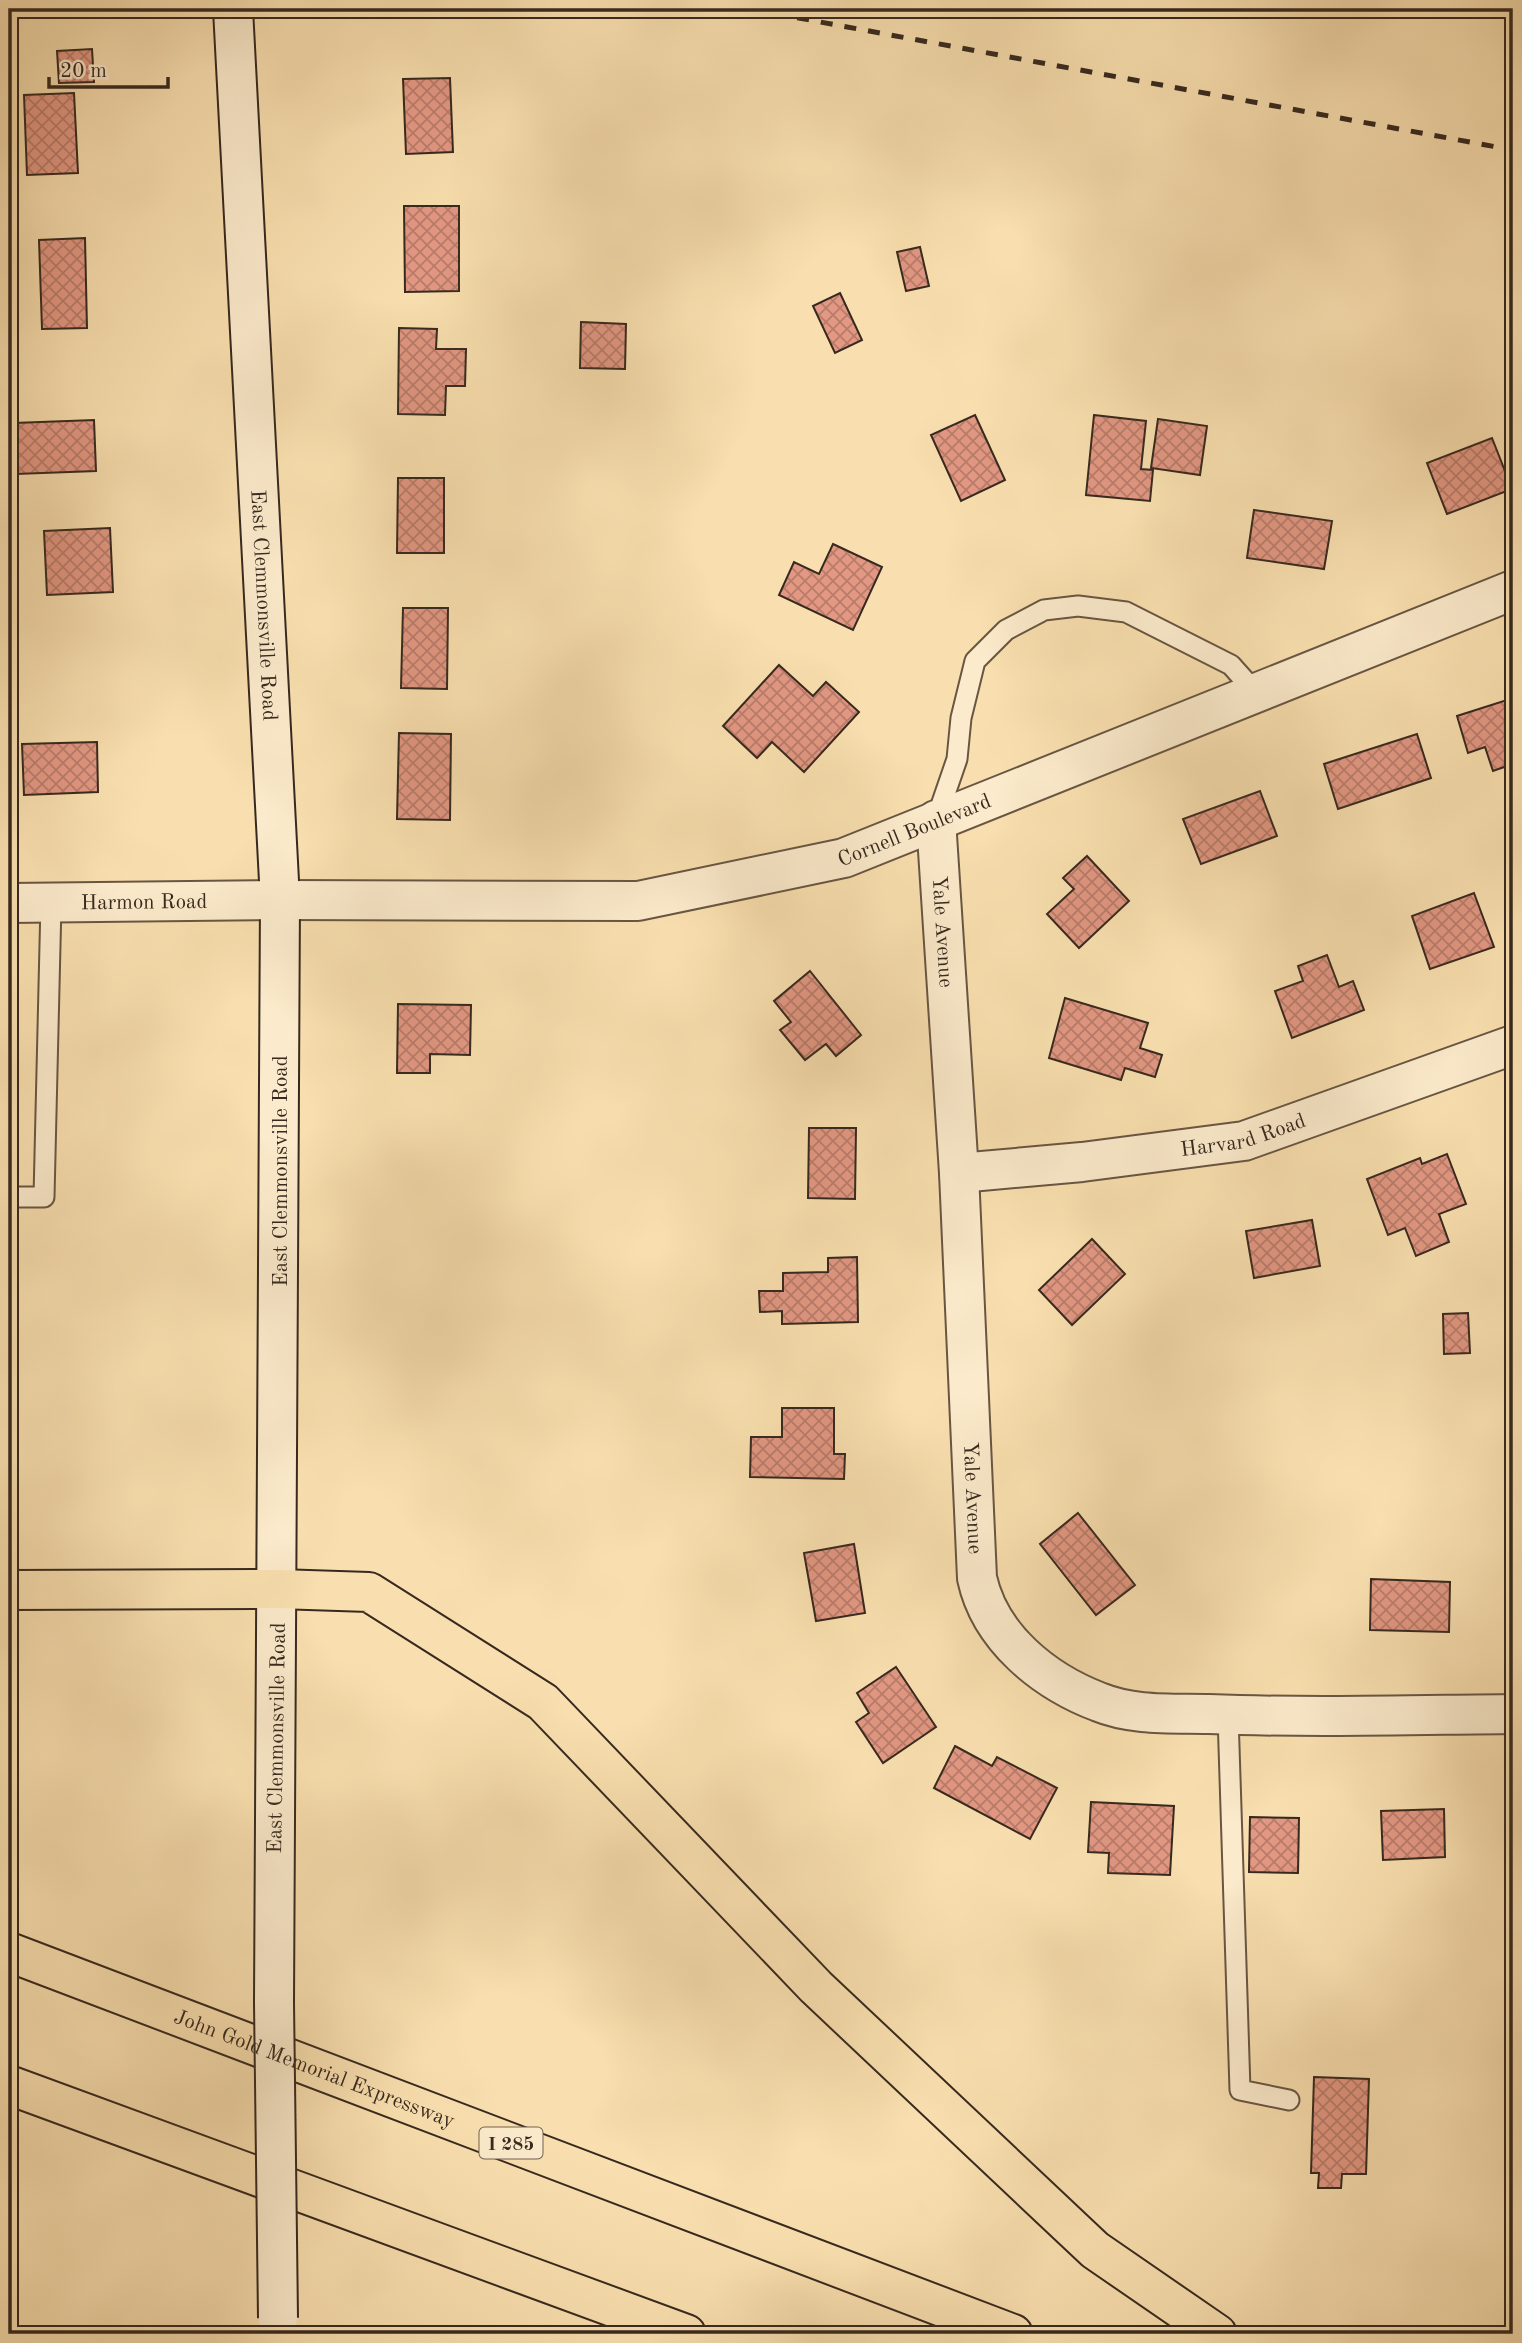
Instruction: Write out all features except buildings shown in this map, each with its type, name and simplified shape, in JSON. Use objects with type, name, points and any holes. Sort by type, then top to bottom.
[{"type":"highway","points":[[9,1590],[278,1589],[369,1592],[543,1702],[816,1987],[1095,2250],[1217,2334]]},
{"type":"highway","name":"John Gold Memorial Expressway","points":[[9,1952],[1013,2334]]},
{"type":"highway","points":[[9,2085],[686,2334]]},
{"type":"street","name":"East Clemmonsville Road","points":[[234,24],[280,900],[274,2003],[278,2326]]},
{"type":"street","name":"Cornell Boulevard","points":[[280,900],[638,901],[844,858],[1513,590]]},
{"type":"street","name":"Yale Avenue","points":[[936,820],[959,1173],[976,1578],[981,1596],[999,1628],[1023,1656],[1051,1679],[1100,1703],[1136,1712],[1228,1715],[1513,1714]]},
{"type":"street","name":"Harmon Road","points":[[9,903],[280,900]]},
{"type":"street","name":"Harvard Road","points":[[959,1173],[1082,1162],[1244,1141],[1513,1045]]},
{"type":"lane","points":[[936,820],[957,759],[961,718],[975,661],[1006,629],[1044,610],[1078,606],[1126,612],[1231,665],[1256,693]]},
{"type":"lane","points":[[9,1197],[44,1197],[51,903]]},
{"type":"lane","points":[[1228,1715],[1240,2090],[1289,2100]]},
{"type":"railway","points":[[750,9],[1513,150]]}]
